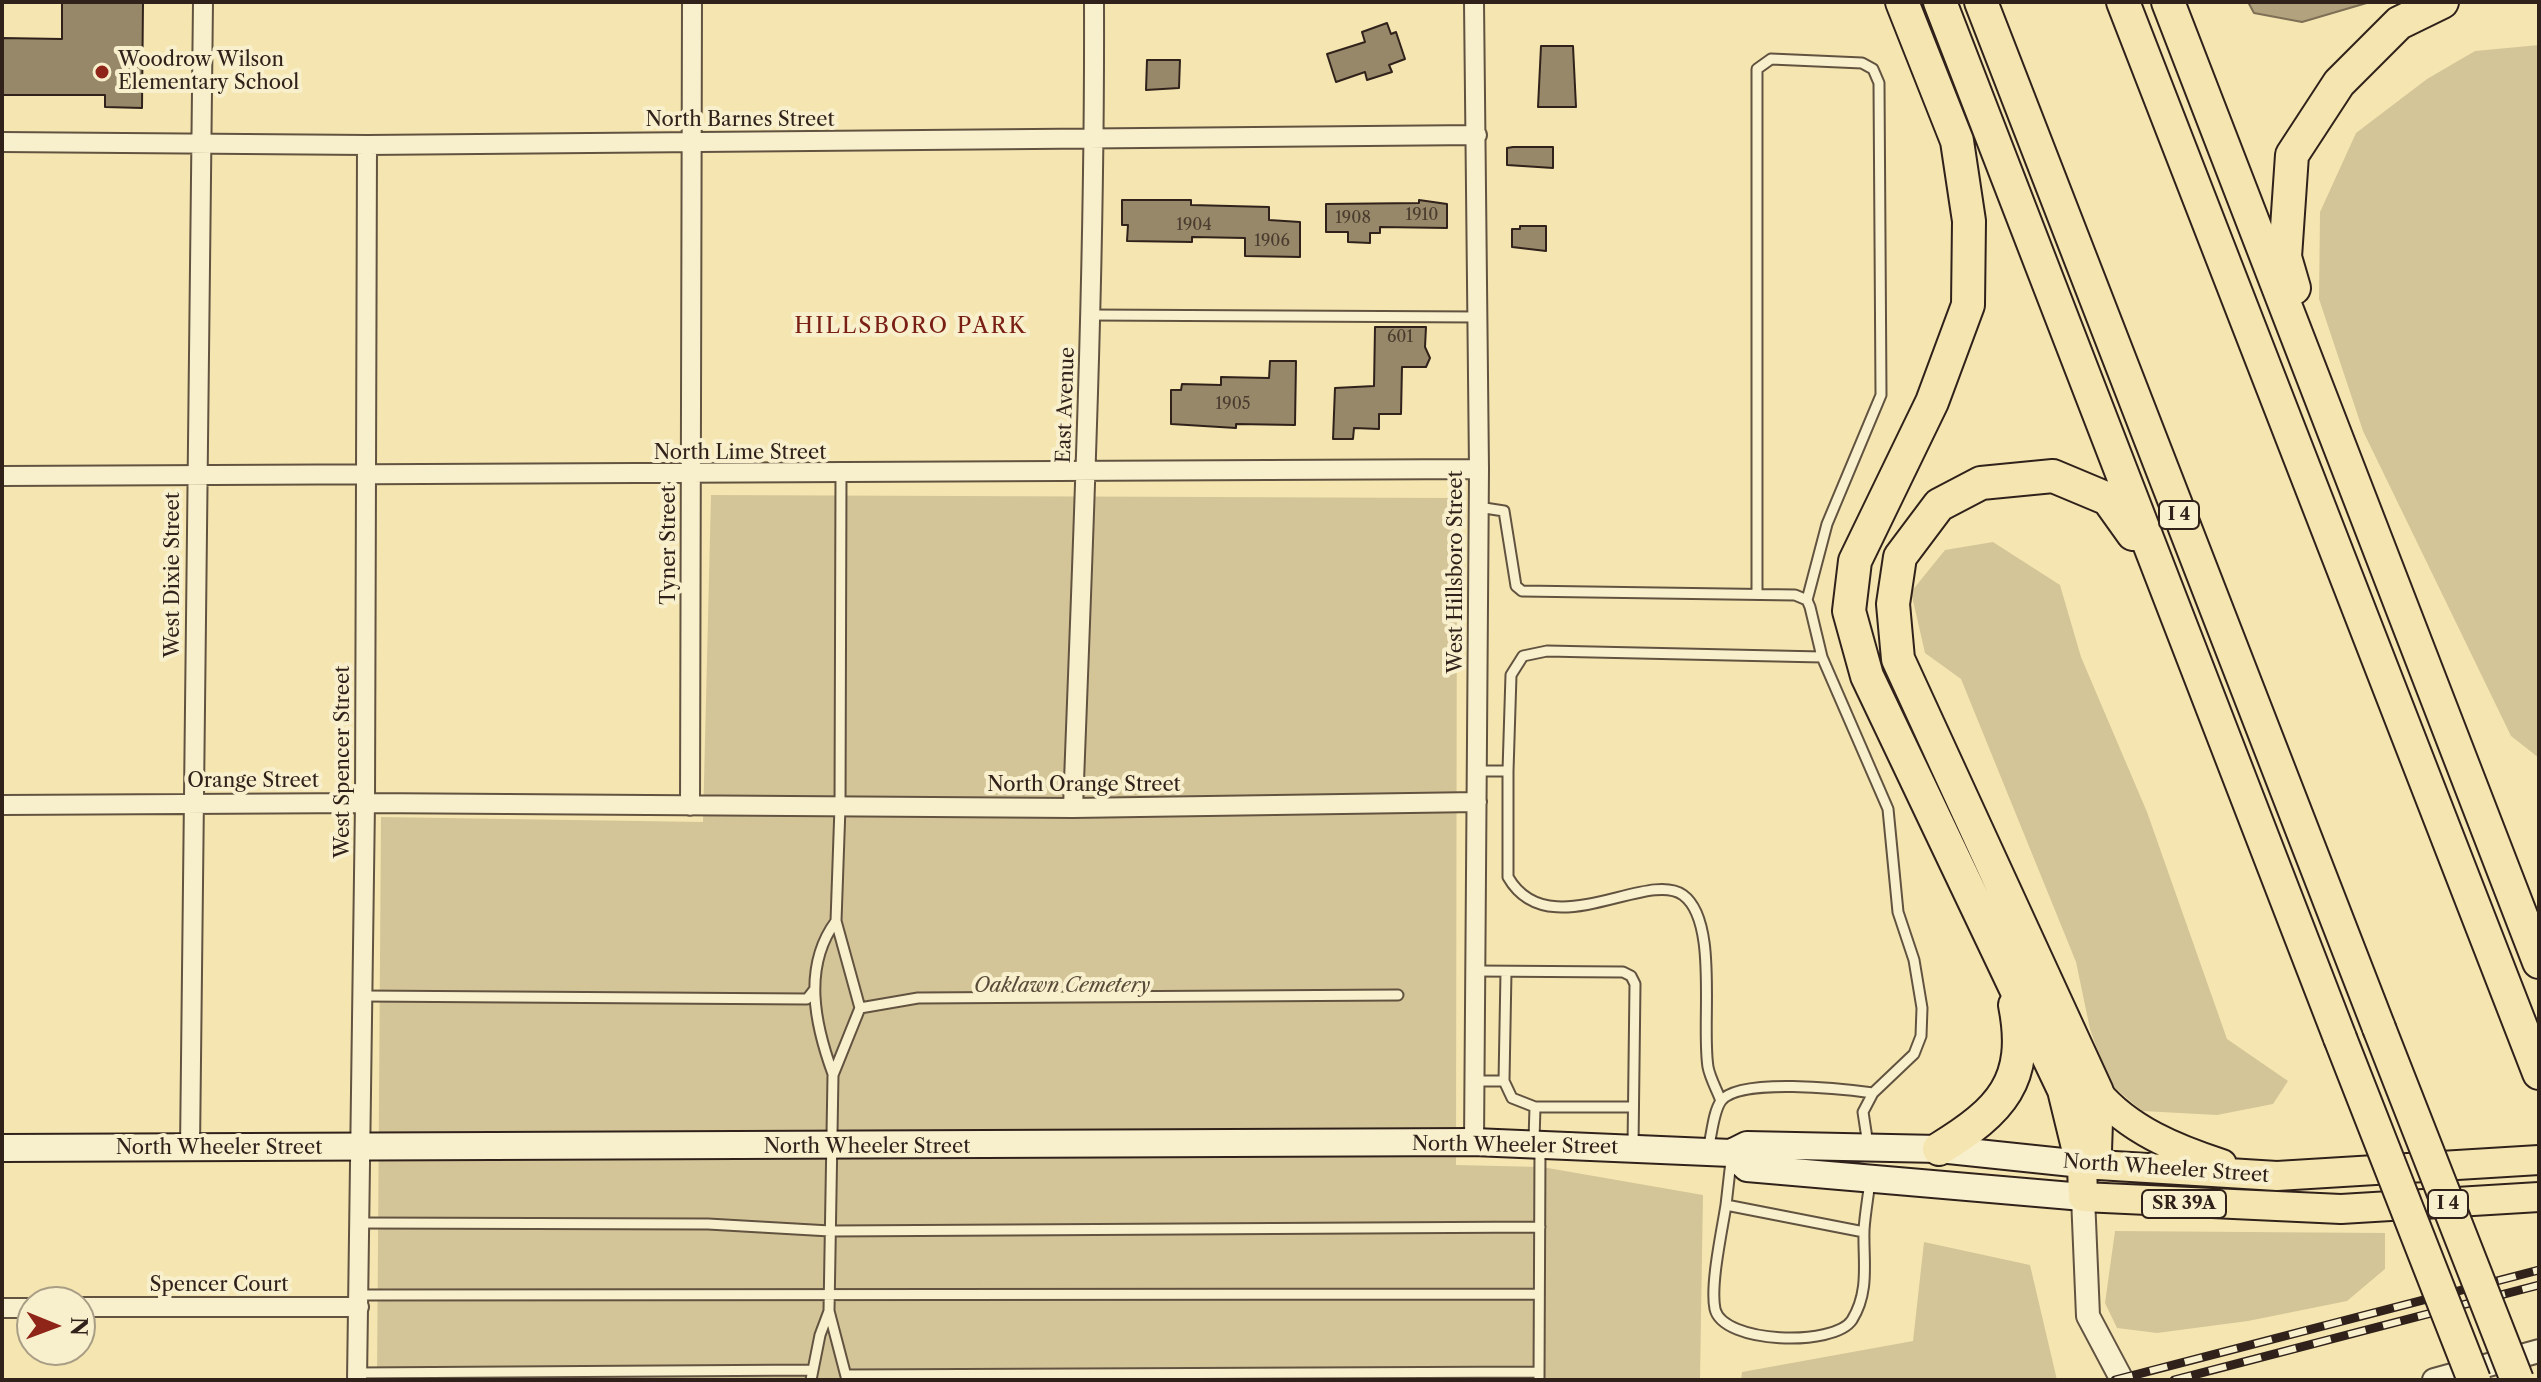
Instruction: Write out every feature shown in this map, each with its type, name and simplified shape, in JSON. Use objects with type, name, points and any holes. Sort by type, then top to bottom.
[{"type":"highway","points":[[1902,2],[1957,141],[1969,221],[1968,305],[1932,402],[1855,561],[1849,611],[1867,676],[2064,1090],[2082,1164]]},
{"type":"highway","points":[[1940,2],[2474,1380]]},
{"type":"highway","name":"I 4","points":[[1981,2],[2517,1380]]},
{"type":"highway","points":[[2123,2],[2539,1073]]},
{"type":"highway","points":[[2168,2],[2539,962]]},
{"type":"highway","points":[[2337,441],[2285,257],[2292,155],[2339,83],[2399,23],[2442,2]]},
{"type":"highway","points":[[2082,1164],[2095,1151],[2097,1092],[1898,659],[1893,604],[1900,557],[1939,505],[1981,483],[2053,476],[2108,499],[2160,572]]},
{"type":"highway","points":[[1939,1149],[1980,1124],[2000,1103],[2012,1082],[2021,1036],[2007,966]]},
{"type":"main road","points":[[2097,1092],[2119,1116],[2168,1143],[2257,1176]]},
{"type":"main road","name":"North Wheeler Street","points":[[2,1148],[359,1149],[1474,1142],[1711,1152],[1747,1145],[1939,1149],[2082,1164],[2257,1176],[2539,1160]]},
{"type":"main road","name":"North Wheeler Street","points":[[1711,1152],[1747,1168],[1870,1181],[2298,1209],[2488,1202],[2539,1197]]},
{"type":"main road","points":[[2082,1164],[2083,1197]]},
{"type":"street","name":"West Dixie Street","points":[[190,1148],[203,2]]},
{"type":"street","name":"Tyner Street","points":[[690,806],[695,143],[692,2]]},
{"type":"street","name":"East Avenue","points":[[1073,808],[1095,139],[1094,2]]},
{"type":"street","name":"West Hillsboro Street","points":[[1474,2],[1479,469],[1474,1142]]},
{"type":"street","name":"North Barnes Street","points":[[2,142],[367,145],[1477,135]]},
{"type":"street","name":"West Spencer Street","points":[[357,1376],[365,803],[367,145]]},
{"type":"street","name":"North Lime Street","points":[[2,476],[1479,469]]},
{"type":"street","name":"North Orange Street","points":[[690,806],[1073,808],[1477,802]]},
{"type":"street","name":"Orange Street","points":[[2,805],[365,803],[690,806]]},
{"type":"street","points":[[2083,1197],[2088,1316],[2122,1380]]},
{"type":"street","name":"Spencer Court","points":[[96,1307],[358,1301]]},
{"type":"street","points":[[2434,1380],[2539,1351]]},
{"type":"lane","points":[[1757,594],[1757,69],[1771,59],[1862,63],[1873,69],[1879,83],[1881,395],[1827,524],[1807,600],[1822,657],[1888,809],[1898,912],[1914,960],[1922,1008],[1921,1036],[1914,1054],[1873,1093],[1863,1112],[1869,1148]]},
{"type":"lane","points":[[1090,315],[1478,317]]},
{"type":"lane","points":[[841,474],[840,807],[836,921],[860,1008],[833,1075],[829,1311],[847,1378],[1539,1376],[1540,1227],[1535,1107]]},
{"type":"lane","points":[[1478,507],[1504,511],[1516,586],[1522,591],[1795,595],[1807,600]]},
{"type":"lane","points":[[1822,657],[1547,651],[1523,656],[1511,675],[1508,877],[1516,891],[1531,901],[1582,908],[1661,890],[1681,893],[1694,905],[1704,933],[1708,1069],[1721,1101],[1711,1152],[1726,1205],[1718,1252],[1715,1309],[1724,1326],[1742,1334],[1817,1337],[1841,1330],[1851,1321],[1867,1270],[1864,1232],[1870,1181]]},
{"type":"lane","points":[[1477,771],[1508,771]]},
{"type":"lane","points":[[833,1075],[818,1034],[814,990],[824,937],[836,921]]},
{"type":"lane","points":[[1476,971],[1623,972],[1631,976],[1635,984],[1633,1149]]},
{"type":"lane","points":[[1506,972],[1504,1081],[1512,1098],[1535,1107],[1633,1107]]},
{"type":"lane","points":[[362,996],[807,999],[814,990]]},
{"type":"lane","points":[[860,1008],[918,998],[1398,995]]},
{"type":"lane","points":[[1475,1081],[1504,1081]]},
{"type":"lane","points":[[1721,1101],[1734,1091],[1761,1088],[1841,1089],[1873,1093]]},
{"type":"lane","points":[[1726,1205],[1864,1232]]},
{"type":"lane","points":[[359,1223],[708,1224],[830,1231],[1540,1227]]},
{"type":"lane","points":[[358,1301],[829,1294],[1539,1294]]},
{"type":"lane","points":[[357,1376],[811,1375],[829,1311]]},
{"type":"green space","points":[[2539,45],[2539,758],[2511,736],[2363,431],[2319,299],[2320,212],[2356,133],[2427,79],[2475,51]]},
{"type":"green space","name":"Oaklawn Cemetery","points":[[711,495],[1457,498],[1456,1165],[1542,1167],[1703,1195],[1700,1380],[377,1380],[381,817],[703,822]]},
{"type":"green space","points":[[1993,542],[2060,585],[2081,657],[2147,812],[2227,1039],[2288,1081],[2273,1104],[2217,1115],[2142,1111],[2109,1083],[2090,1029],[2076,962],[1961,679],[1925,653],[1911,592],[1945,550]]},
{"type":"green space","points":[[2115,1231],[2385,1233],[2385,1269],[2347,1301],[2248,1321],[2157,1333],[2117,1328],[2105,1303]]},
{"type":"green space","points":[[1924,1242],[2030,1265],[2057,1380],[1741,1380],[1742,1372],[1913,1341]]},
{"type":"shaded area","points":[[2248,2],[2370,2],[2302,22],[2254,13]]},
{"type":"building","points":[[62,2],[143,2],[142,108],[105,107],[105,95],[2,95],[2,38],[62,39]]},
{"type":"building","points":[[1387,23],[1391,34],[1396,32],[1405,59],[1389,65],[1392,72],[1367,80],[1365,72],[1336,82],[1327,54],[1365,42],[1362,32]]},
{"type":"building","points":[[1541,46],[1573,46],[1576,107],[1538,107]]},
{"type":"building","points":[[1147,60],[1180,60],[1179,88],[1146,90]]},
{"type":"building","points":[[1553,147],[1553,168],[1507,165],[1507,148]]},
{"type":"building","points":[[1122,200],[1191,200],[1191,205],[1269,207],[1269,220],[1300,222],[1300,257],[1245,256],[1245,238],[1192,237],[1192,242],[1127,241],[1128,225],[1122,225]]},
{"type":"building","points":[[1419,200],[1447,204],[1447,228],[1380,227],[1380,233],[1370,233],[1370,243],[1348,242],[1348,232],[1326,232],[1326,204],[1419,203]]},
{"type":"building","points":[[1520,226],[1546,226],[1546,251],[1512,247],[1512,229],[1520,229]]},
{"type":"building","points":[[1375,327],[1426,327],[1425,347],[1430,358],[1426,367],[1402,367],[1401,414],[1379,414],[1379,429],[1354,428],[1353,439],[1333,439],[1335,388],[1374,386]]},
{"type":"building","points":[[1270,361],[1296,361],[1295,425],[1236,424],[1236,428],[1171,424],[1171,390],[1181,390],[1182,384],[1221,385],[1221,377],[1269,378]]},
{"type":"railway","points":[[2115,1380],[2539,1270]]},
{"type":"railway","points":[[2174,1380],[2539,1285]]},
{"type":"place","name":"Woodrow Wilson Elementary School","points":[[102,72]]},
{"type":"district","name":"HILLSBORO PARK","points":[[911,327]]}]
